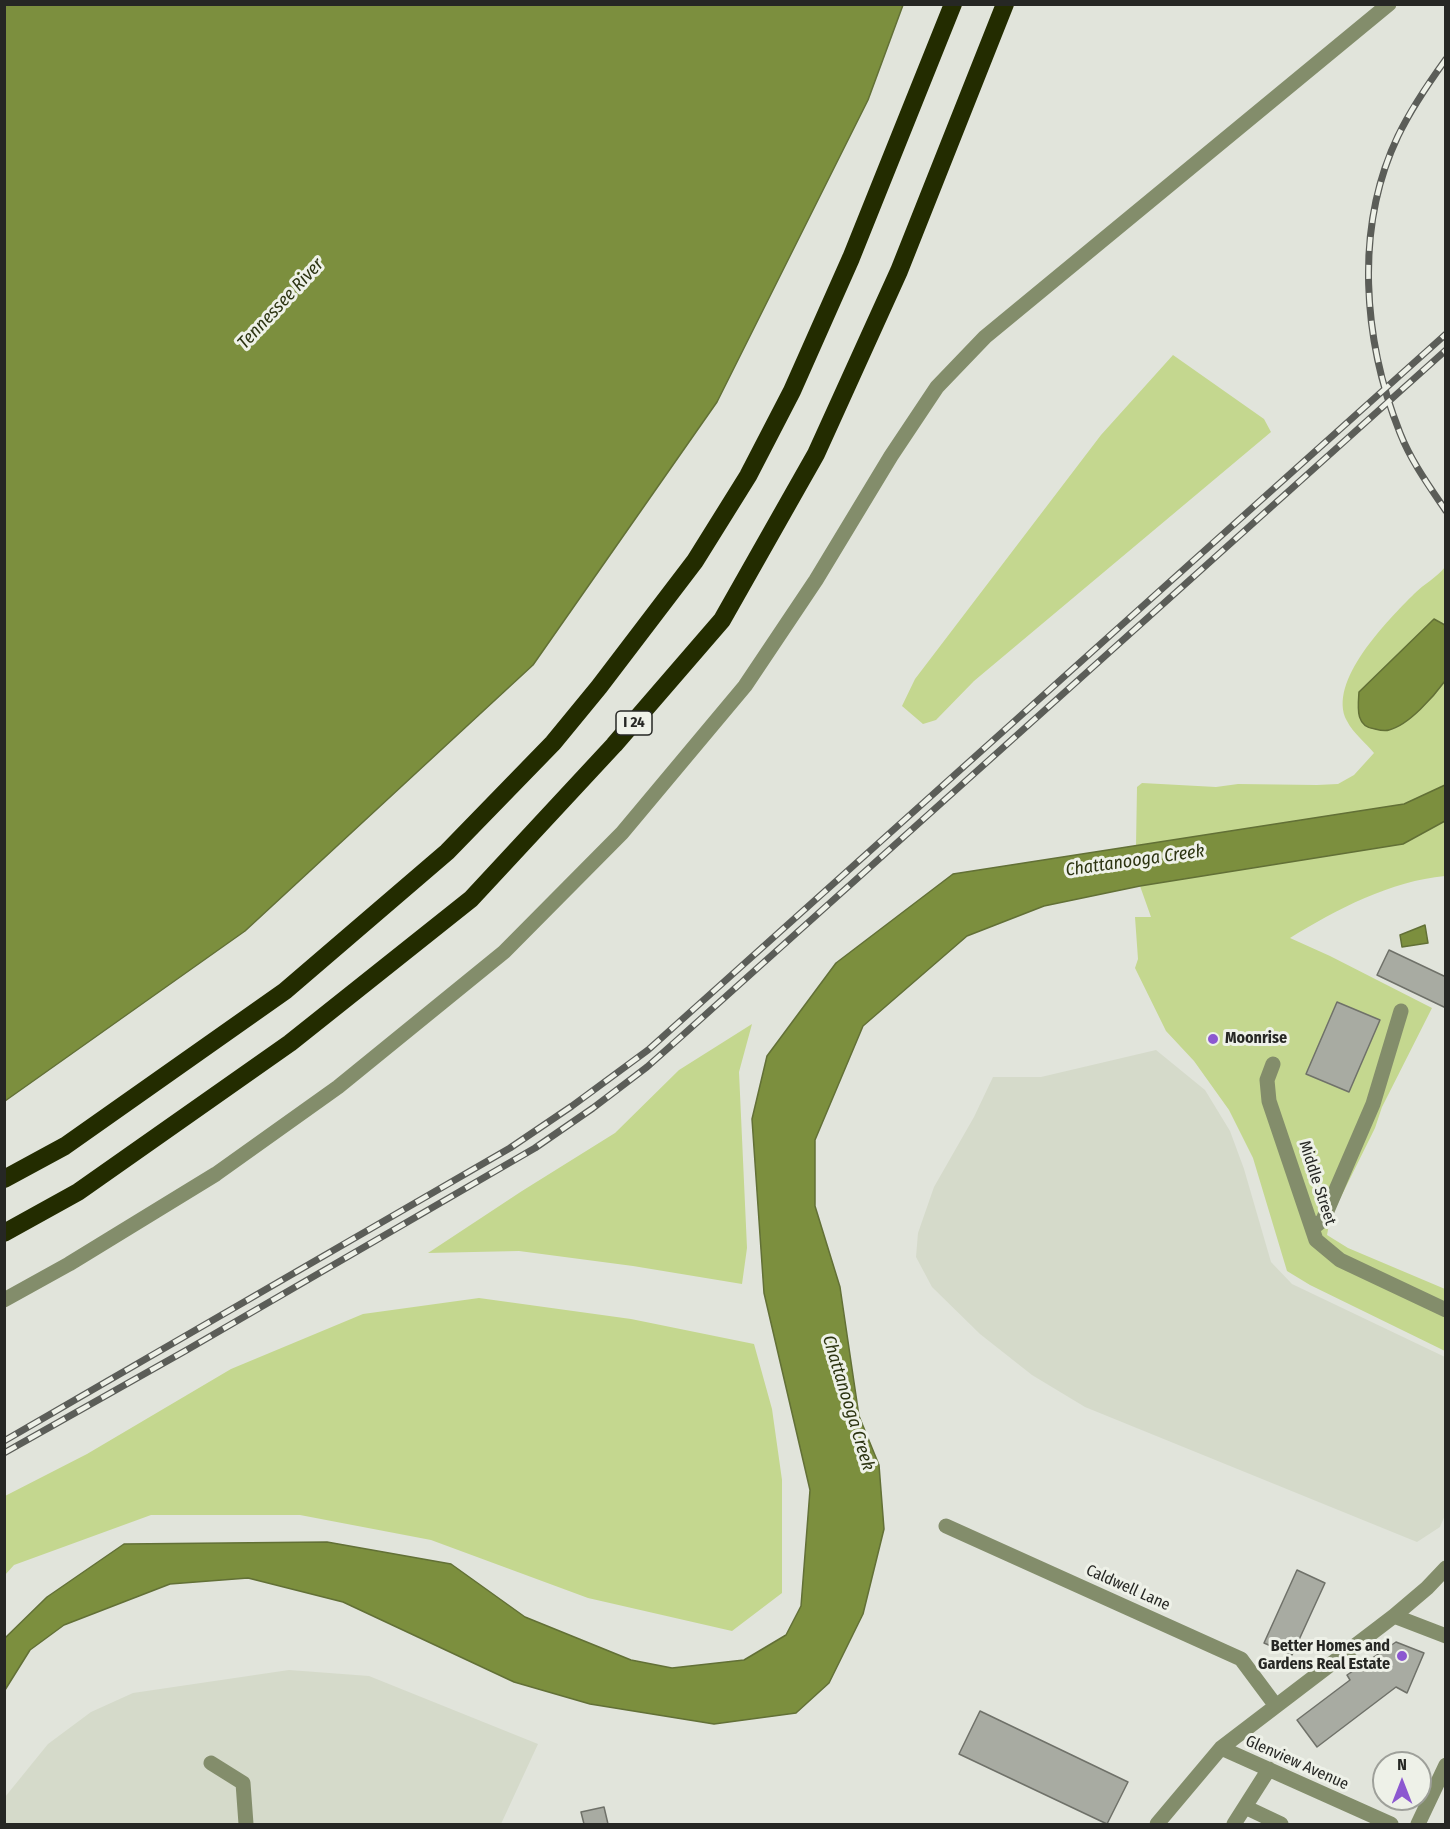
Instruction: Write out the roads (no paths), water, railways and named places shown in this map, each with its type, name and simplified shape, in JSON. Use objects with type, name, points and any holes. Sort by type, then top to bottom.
[{"type":"highway","points":[[4,1179],[65,1146],[285,991],[447,852],[553,743],[599,687],[694,561],[748,476],[786,402],[851,258],[953,4]]},
{"type":"highway","name":"I 24","points":[[4,1233],[78,1192],[290,1043],[471,899],[614,745],[722,620],[820,443],[899,271],[1005,4]]},
{"type":"street","points":[[4,1300],[69,1264],[216,1174],[338,1088],[504,952],[622,833],[746,686],[816,580],[891,456],[937,387],[985,337],[1389,4]]},
{"type":"street","points":[[1312,1228],[1323,1220],[1373,1104],[1401,1011]]},
{"type":"street","name":"Middle Street","points":[[1272,1064],[1267,1080],[1269,1101],[1316,1240],[1340,1260],[1446,1310]]},
{"type":"street","name":"Caldwell Lane","points":[[946,1526],[1241,1659],[1276,1706]]},
{"type":"street","points":[[1157,1824],[1221,1748],[1394,1616],[1427,1588],[1446,1568]]},
{"type":"street","points":[[1394,1616],[1446,1636]]},
{"type":"street","name":"Glenview Avenue","points":[[1221,1748],[1391,1824]]},
{"type":"street","points":[[211,1763],[243,1784],[246,1824]]},
{"type":"street","points":[[1418,1824],[1441,1789],[1446,1765]]},
{"type":"street","points":[[1234,1824],[1269,1769]]},
{"type":"street","points":[[1245,1807],[1281,1824]]},
{"type":"water","name":"Tennessee River","points":[[5,4],[903,5],[868,100],[717,402],[533,665],[245,931],[5,1101]]},
{"type":"water","points":[[1434,619],[1445,625],[1445,681],[1428,702],[1397,727],[1380,730],[1364,724],[1359,715],[1359,692]]},
{"type":"water","name":"Chattanooga Creek","points":[[1445,785],[1445,821],[1403,844],[1140,886],[1044,906],[967,936],[863,1026],[815,1140],[815,1206],[840,1287],[859,1416],[879,1465],[884,1529],[863,1614],[829,1683],[796,1713],[714,1724],[590,1704],[514,1682],[343,1602],[248,1578],[170,1584],[64,1625],[30,1650],[5,1690],[5,1638],[47,1597],[124,1544],[327,1542],[451,1564],[525,1617],[631,1660],[672,1668],[744,1660],[786,1635],[801,1606],[810,1490],[764,1293],[752,1119],[767,1056],[836,963],[953,874],[1404,804]]},
{"type":"water","points":[[1425,925],[1428,943],[1402,947],[1400,935]]},
{"type":"railway","points":[[1446,59],[1408,116],[1384,171],[1375,208],[1370,246],[1369,284],[1378,360],[1387,397],[1409,453],[1446,511]]},
{"type":"railway","points":[[4,1441],[510,1148],[648,1050],[1446,334]]},
{"type":"railway","points":[[4,1453],[535,1148],[647,1067],[1446,350]]},
{"type":"place","name":"Moonrise","points":[[1213,1039]]},
{"type":"place","name":"Better Homes and Gardens Real Estate","points":[[1402,1656]]}]
